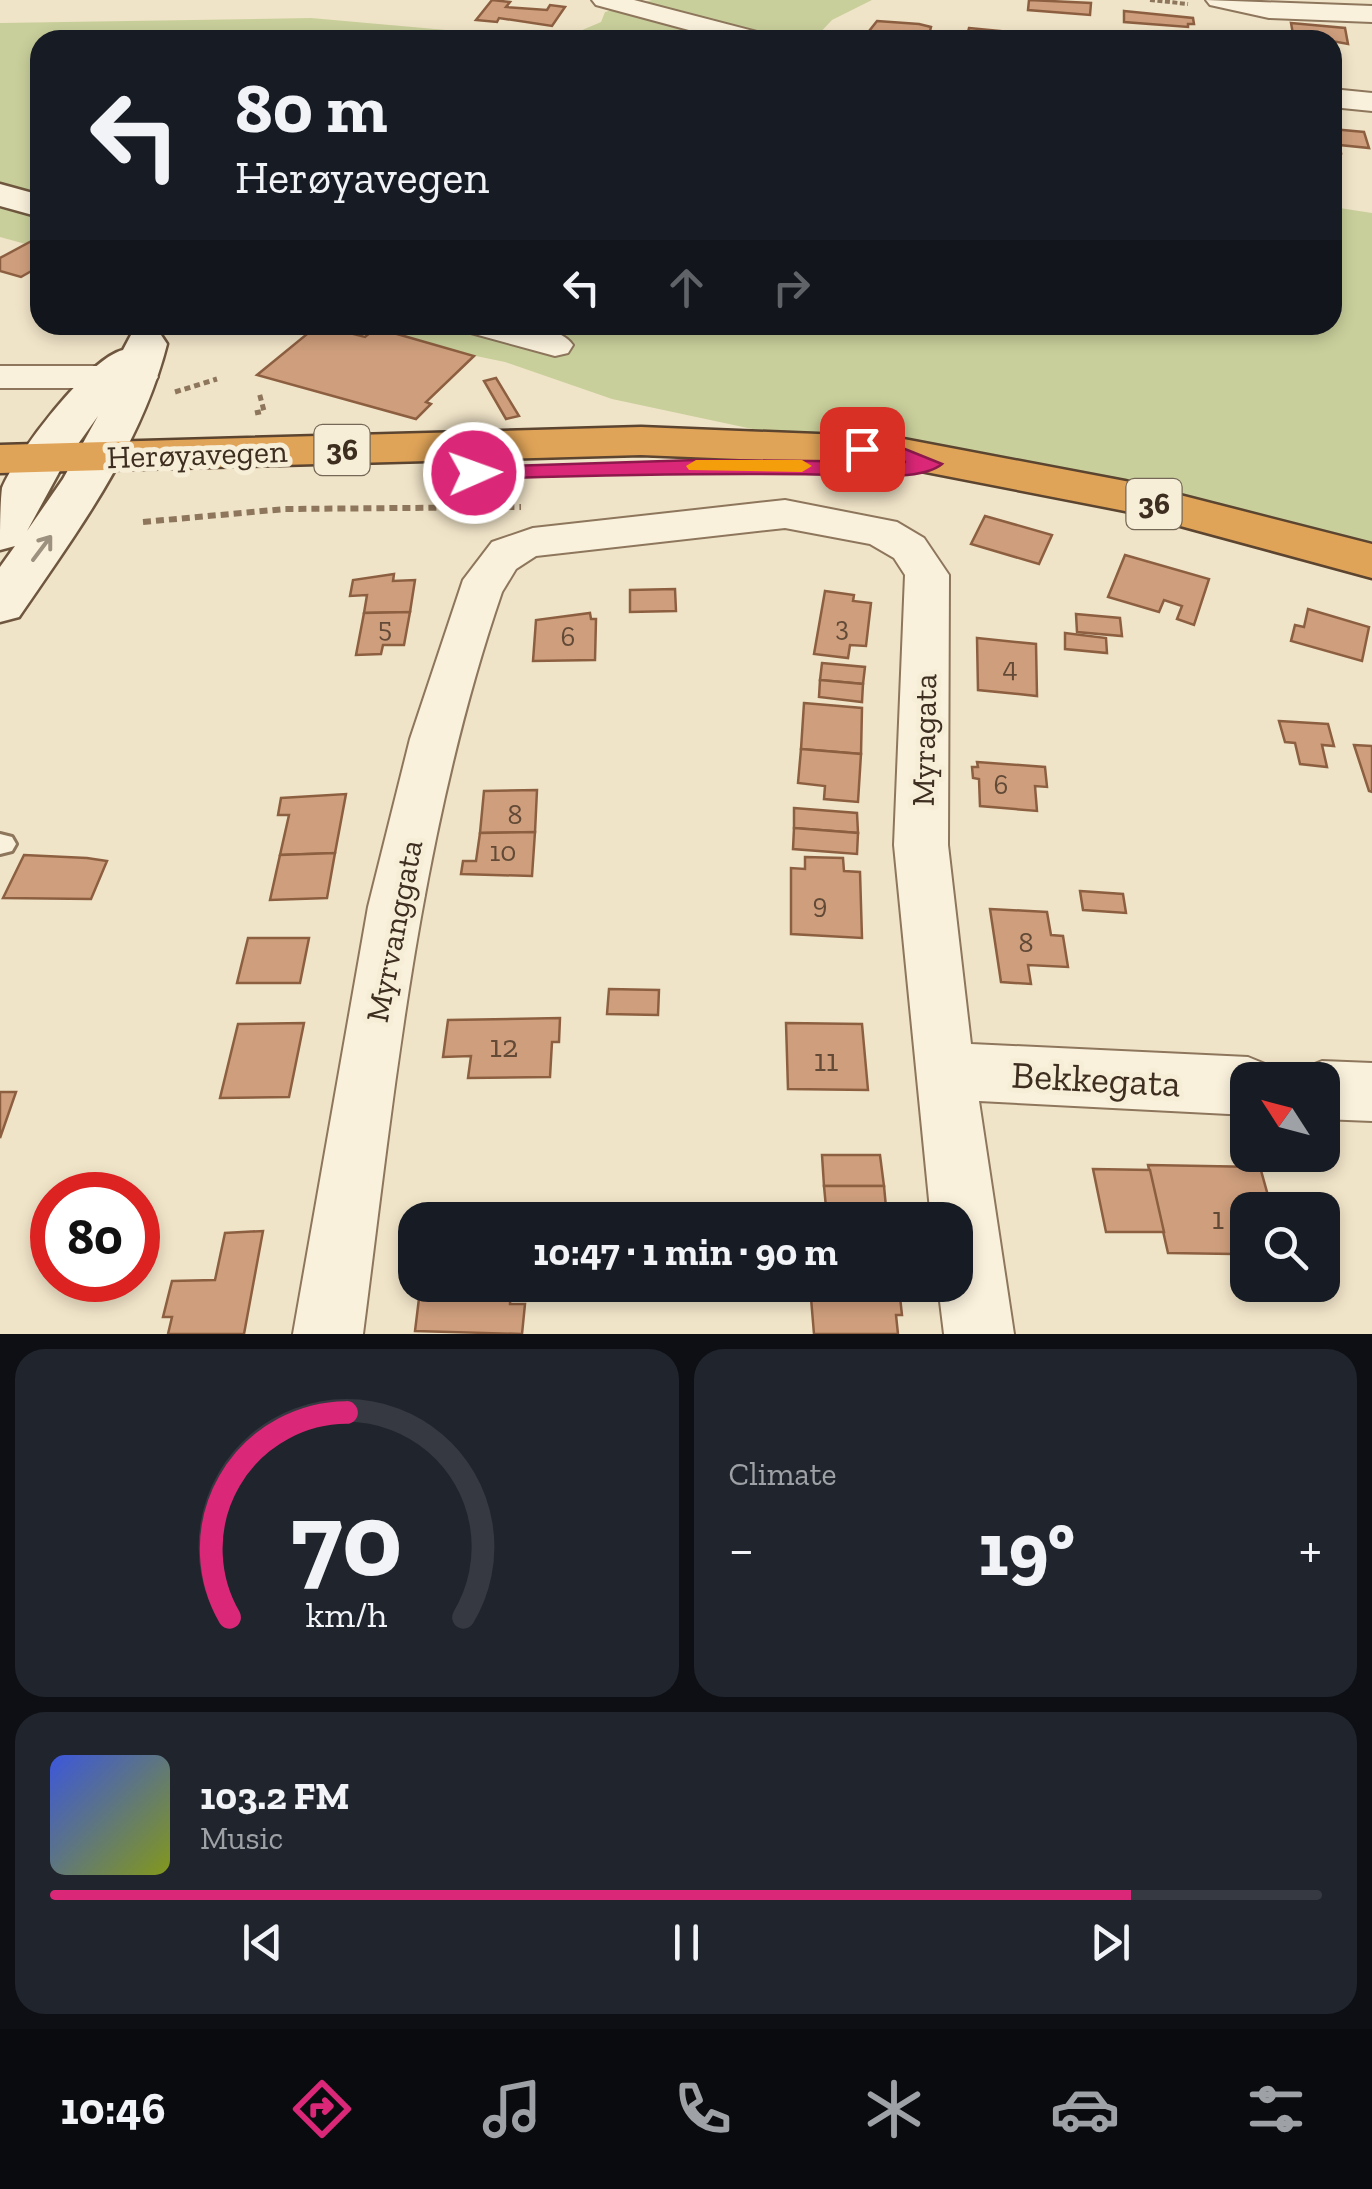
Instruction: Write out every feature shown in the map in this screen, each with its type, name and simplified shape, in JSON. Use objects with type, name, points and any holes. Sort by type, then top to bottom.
[{"type":"highway","name":"Herøyavegen","points":[[40,474],[697,466],[892,470],[932,464],[986,469],[1093,489],[1372,561]]},
{"type":"street","points":[[605,0],[718,30]]},
{"type":"street","points":[[1219,0],[1269,10],[1372,14]]},
{"type":"street","points":[[1342,99],[1372,102]]},
{"type":"street","points":[[0,195],[30,203]]},
{"type":"street","points":[[520,335],[555,345]]},
{"type":"street","points":[[0,377],[143,364]]},
{"type":"street","points":[[0,534],[40,474],[143,364]]},
{"type":"street","points":[[0,604],[51,538],[40,474]]},
{"type":"street","name":"Myragata","points":[[516,546],[785,514],[882,532],[910,548],[926,575],[922,845],[944,1071],[980,1334]]},
{"type":"street","name":"Myrvanggata","points":[[328,1334],[404,869],[438,723],[481,592],[498,560],[516,546]]},
{"type":"street","name":"Bekkegata","points":[[944,1071],[1230,1085]]},
{"type":"street","points":[[1340,1091],[1372,1092]]},
{"type":"path","points":[[143,364],[217,379]]},
{"type":"path","points":[[258,392],[264,410]]},
{"type":"green space","points":[[652,0],[872,0],[832,20],[822,30],[582,30],[601,22],[605,12]]},
{"type":"green space","points":[[311,18],[446,30],[30,30],[30,245],[0,237],[0,23]]},
{"type":"green space","points":[[1342,208],[1372,213],[1372,562],[612,399],[505,362],[374,335],[1342,335]]},
{"type":"building","points":[[492,0],[510,2],[506,7],[565,7],[552,26],[499,18],[497,22],[476,20]]},
{"type":"building","points":[[1029,0],[1091,3],[1090,15],[1028,10]]},
{"type":"building","points":[[1124,11],[1193,18],[1194,24],[1188,27],[1124,22]]},
{"type":"building","points":[[877,21],[931,27],[930,30],[870,30]]},
{"type":"building","points":[[1291,23],[1345,28],[1348,44],[1342,43],[1342,30],[1292,30]]},
{"type":"building","points":[[1342,130],[1364,132],[1369,148],[1342,145]]},
{"type":"building","points":[[30,242],[30,272],[21,277],[0,271],[0,258]]},
{"type":"building","points":[[306,335],[400,335],[474,356],[426,402],[431,404],[416,419],[257,375]]},
{"type":"building","points":[[496,378],[519,416],[506,419],[484,381]]},
{"type":"building","points":[[985,516],[1052,535],[1039,564],[971,544]]},
{"type":"building","points":[[1125,555],[1209,579],[1194,625],[1177,619],[1182,606],[1164,600],[1159,612],[1108,597]]},
{"type":"building","points":[[394,574],[393,581],[415,580],[410,612],[364,613],[367,595],[350,596],[353,580]]},
{"type":"building","points":[[675,589],[676,611],[630,612],[630,590]]},
{"type":"building","points":[[825,591],[854,595],[853,601],[871,603],[866,646],[850,645],[848,658],[814,654]]},
{"type":"building","points":[[1308,609],[1369,627],[1362,661],[1291,641],[1295,625],[1304,627]]},
{"type":"building","points":[[410,612],[404,645],[383,645],[381,654],[356,655],[364,613]]},
{"type":"building","points":[[590,613],[591,619],[596,619],[595,660],[533,661],[536,620]]},
{"type":"building","points":[[1076,614],[1120,618],[1122,636],[1077,632]]},
{"type":"building","points":[[1065,633],[1106,638],[1107,653],[1065,649]]},
{"type":"building","points":[[977,638],[1036,644],[1037,696],[978,690]]},
{"type":"building","points":[[822,663],[865,667],[863,684],[820,680]]},
{"type":"building","points":[[820,680],[863,684],[862,702],[819,697]]},
{"type":"building","points":[[804,703],[862,708],[861,754],[801,749]]},
{"type":"building","points":[[1279,721],[1328,724],[1334,746],[1322,745],[1327,767],[1300,764],[1295,743],[1285,742]]},
{"type":"building","points":[[1354,745],[1372,746],[1372,792],[1369,791]]},
{"type":"building","points":[[801,749],[861,754],[858,802],[824,799],[825,786],[798,783]]},
{"type":"building","points":[[977,762],[1045,767],[1047,787],[1035,786],[1037,811],[980,806],[979,779],[973,778],[972,767],[978,767]]},
{"type":"building","points":[[537,790],[535,832],[480,833],[484,791]]},
{"type":"building","points":[[346,794],[335,853],[280,855],[289,815],[278,815],[281,798]]},
{"type":"building","points":[[794,808],[857,813],[858,833],[794,828]]},
{"type":"building","points":[[794,828],[858,833],[857,854],[793,849]]},
{"type":"building","points":[[535,832],[532,876],[461,874],[463,861],[476,861],[480,833]]},
{"type":"building","points":[[335,853],[327,898],[270,900],[280,855]]},
{"type":"building","points":[[24,855],[107,861],[91,899],[3,898]]},
{"type":"building","points":[[805,857],[843,858],[844,871],[860,872],[862,938],[791,934],[791,868],[805,869]]},
{"type":"building","points":[[1080,891],[1123,894],[1126,913],[1083,910]]},
{"type":"building","points":[[990,909],[1047,912],[1051,935],[1063,936],[1068,967],[1028,965],[1031,984],[1001,982]]},
{"type":"building","points":[[248,938],[309,938],[300,983],[237,983]]},
{"type":"building","points":[[609,989],[659,990],[658,1015],[607,1014]]},
{"type":"building","points":[[560,1018],[559,1042],[552,1042],[550,1077],[468,1078],[471,1056],[443,1057],[448,1020]]},
{"type":"building","points":[[304,1023],[289,1097],[220,1098],[238,1024]]},
{"type":"building","points":[[786,1023],[862,1024],[868,1090],[788,1089]]},
{"type":"building","points":[[0,1092],[16,1092],[0,1138]]},
{"type":"building","points":[[822,1155],[880,1155],[884,1186],[824,1186]]},
{"type":"building","points":[[1148,1165],[1230,1166],[1230,1172],[1261,1172],[1267,1192],[1230,1192],[1230,1254],[1168,1253]]},
{"type":"building","points":[[1093,1169],[1150,1170],[1164,1232],[1106,1232]]},
{"type":"building","points":[[824,1186],[884,1186],[886,1202],[826,1202]]},
{"type":"building","points":[[263,1231],[244,1334],[168,1334],[172,1317],[163,1317],[172,1281],[215,1280],[225,1233]]},
{"type":"building","points":[[419,1302],[525,1304],[522,1334],[415,1331]]},
{"type":"building","points":[[811,1302],[901,1302],[902,1315],[896,1315],[898,1334],[814,1334]]},
{"type":"slow traffic","points":[[696,466],[802,466]]},
{"type":"route","points":[[474,473],[697,466],[892,470],[932,464],[894,451],[862,449]]}]
